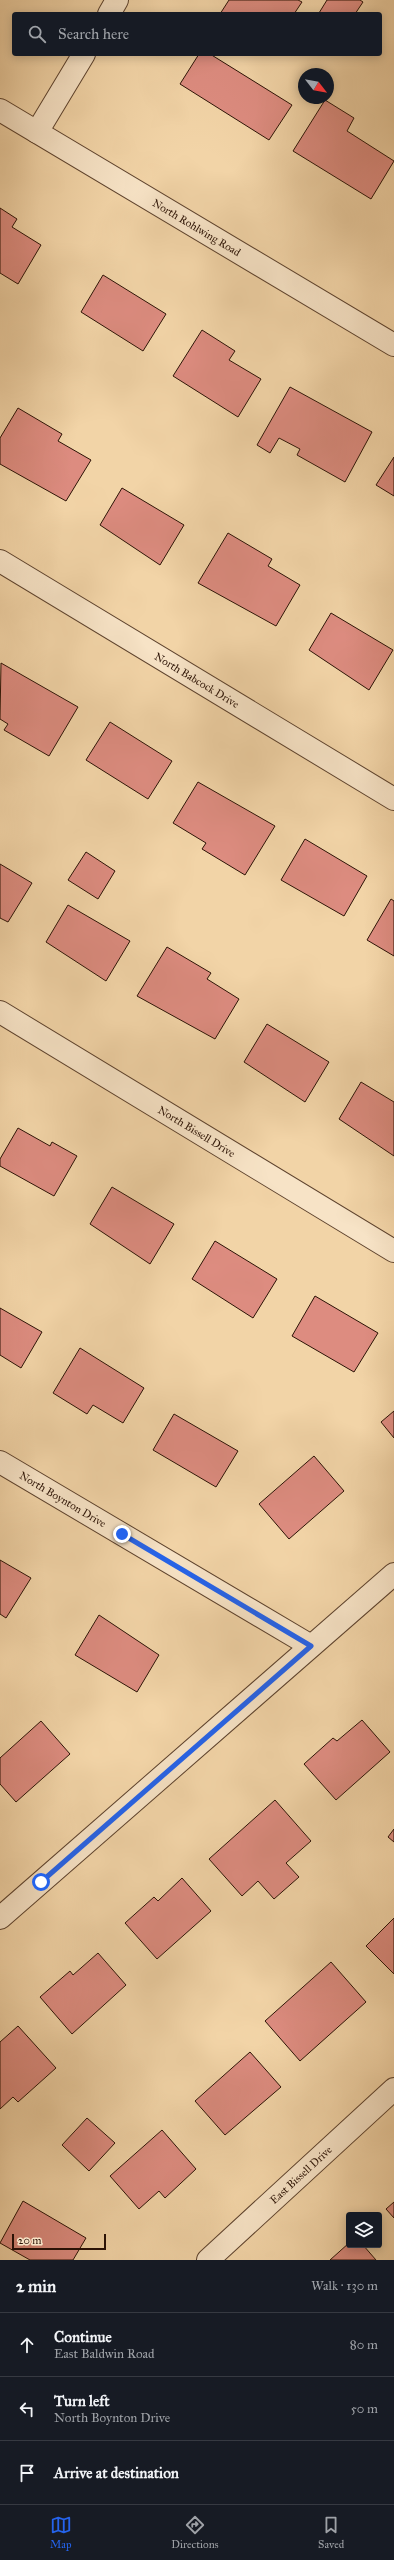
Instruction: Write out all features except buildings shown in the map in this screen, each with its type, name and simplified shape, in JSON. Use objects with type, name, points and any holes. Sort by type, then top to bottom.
[{"type":"street","points":[[110,12],[117,0]]},
{"type":"street","points":[[38,132],[83,56]]},
{"type":"street","name":"North Rohlwing Road","points":[[0,110],[394,345]]},
{"type":"street","name":"North Babcock Drive","points":[[0,561],[394,799]]},
{"type":"street","name":"North Bissell Drive","points":[[0,1012],[394,1250]]},
{"type":"street","name":"North Boynton Drive","points":[[0,1462],[311,1646]]},
{"type":"street","points":[[2,1913],[394,1574]]},
{"type":"street","name":"East Bissell Drive","points":[[208,2260],[394,2089]]},
{"type":"route","points":[[41,1882],[311,1646],[122,1534]]}]
